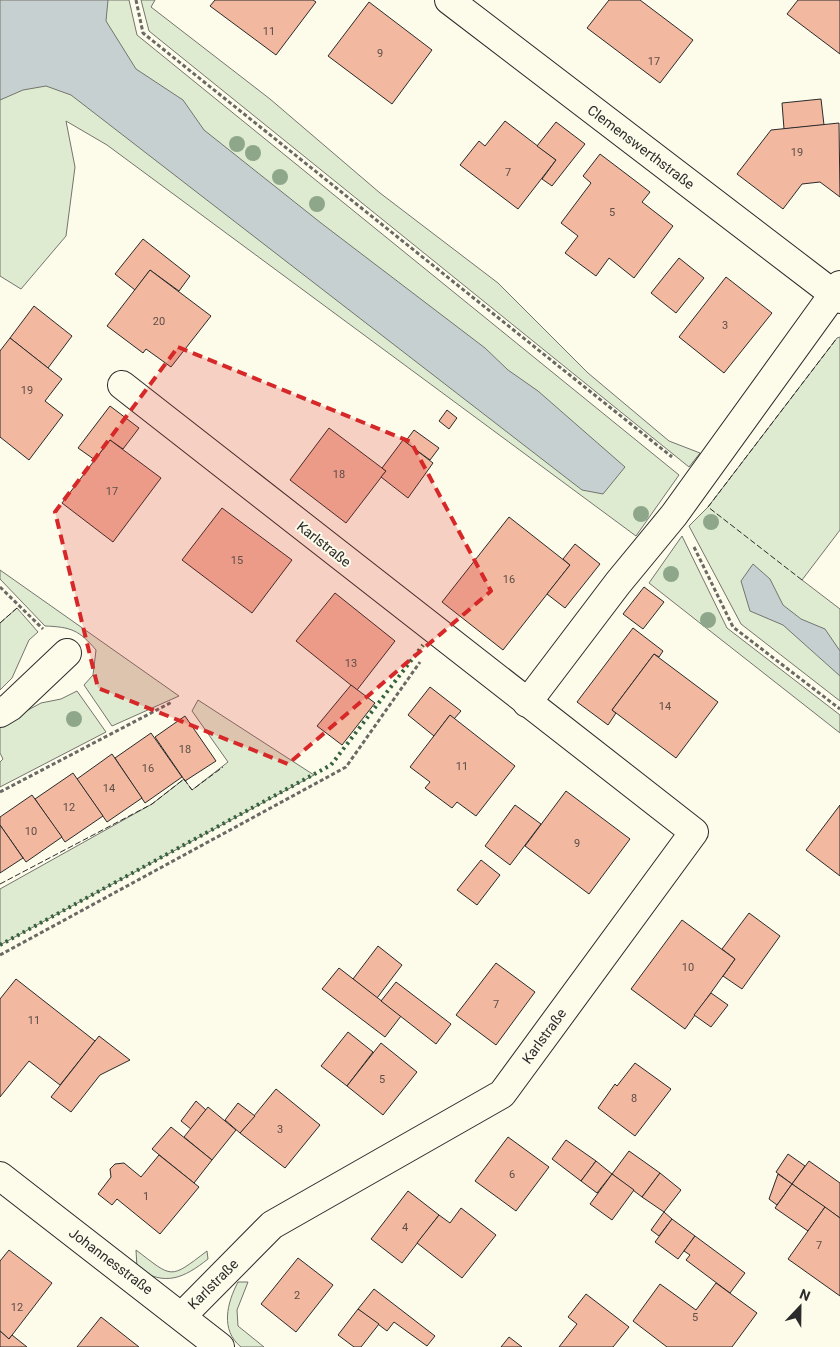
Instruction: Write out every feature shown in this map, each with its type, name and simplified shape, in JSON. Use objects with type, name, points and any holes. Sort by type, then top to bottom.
[{"type":"street","name":"Clemenswerthstraße","points":[[449,0],[838,292],[699,478],[674,515],[618,582],[527,703]]},
{"type":"street","name":"Karlstraße","points":[[122,385],[694,832],[502,1094],[272,1225],[182,1316]]},
{"type":"street","points":[[0,713],[10,707],[67,653]]},
{"type":"street","name":"Johannesstraße","points":[[0,1176],[220,1347]]},
{"type":"path","points":[[136,0],[143,33],[699,478]]},
{"type":"path","points":[[674,515],[686,528],[733,627],[840,709]]},
{"type":"path","points":[[0,588],[67,653]]},
{"type":"path","points":[[0,956],[346,767],[440,634]]},
{"type":"path","points":[[0,792],[172,702]]},
{"type":"highlighted area","points":[[178,347],[411,442],[491,591],[288,764],[98,688],[55,512]]},
{"type":"green space","points":[[0,0],[129,0],[137,35],[679,475],[636,536],[107,145],[66,121],[75,167],[66,236],[21,289],[0,276]]},
{"type":"green space","points":[[141,0],[155,0],[151,7],[270,99],[380,193],[498,283],[588,373],[669,441],[700,453],[689,467],[149,31]]},
{"type":"green space","points":[[840,337],[840,530],[802,580],[840,609],[840,701],[741,624],[689,526],[708,507],[837,338]]},
{"type":"green space","points":[[682,536],[727,628],[840,715],[840,733],[649,583]]},
{"type":"green space","points":[[0,570],[179,696],[112,726],[84,685],[93,675],[96,650],[85,638],[74,631],[62,627],[45,626],[0,579]]},
{"type":"green space","points":[[17,608],[38,632],[29,640],[12,678],[0,690],[0,623]]},
{"type":"green space","points":[[77,691],[106,732],[0,787],[0,762],[3,759],[0,753],[0,725],[41,703],[61,699]]},
{"type":"green space","points":[[198,700],[314,775],[0,945],[0,889],[152,804],[184,779],[192,790],[228,762],[192,711]]},
{"type":"green space","points":[[136,1250],[157,1266],[171,1272],[185,1267],[207,1251],[208,1259],[191,1271],[174,1278],[165,1279],[147,1274],[137,1268]]},
{"type":"green space","points":[[238,1282],[248,1282],[237,1310],[238,1326],[264,1347],[241,1347],[230,1333],[228,1324],[229,1307]]},
{"type":"shaded area","points":[[0,0],[108,0],[106,21],[136,69],[183,100],[204,130],[321,223],[485,348],[508,370],[538,391],[625,467],[603,494],[582,490],[71,95],[46,86],[23,90],[0,100]]},
{"type":"shaded area","points":[[753,564],[770,579],[783,605],[801,619],[825,629],[840,651],[840,676],[783,625],[750,611],[741,581]]},
{"type":"building","points":[[215,0],[313,0],[316,2],[276,55],[210,6]]},
{"type":"building","points":[[609,0],[640,0],[693,40],[660,83],[587,28]]},
{"type":"building","points":[[798,0],[840,0],[840,54],[787,14]]},
{"type":"building","points":[[369,2],[432,50],[392,104],[328,56]]},
{"type":"building","points":[[821,99],[824,125],[784,129],[782,103]]},
{"type":"building","points":[[505,121],[556,160],[518,209],[460,165],[479,141],[485,146]]},
{"type":"building","points":[[556,122],[585,144],[552,186],[542,179],[556,160],[537,146]]},
{"type":"building","points":[[839,123],[840,197],[820,182],[802,184],[783,209],[737,174],[771,130]]},
{"type":"building","points":[[600,154],[650,192],[642,202],[673,226],[634,278],[609,258],[596,276],[565,253],[578,236],[561,223],[591,183],[583,176]]},
{"type":"building","points":[[143,239],[190,276],[179,291],[150,270],[135,290],[115,274]]},
{"type":"building","points":[[679,258],[704,278],[676,313],[651,293]]},
{"type":"building","points":[[150,270],[211,316],[171,367],[146,349],[143,353],[107,326]]},
{"type":"building","points":[[726,277],[772,313],[724,373],[679,337]]},
{"type":"building","points":[[34,306],[72,336],[48,368],[10,338]]},
{"type":"building","points":[[10,338],[62,379],[45,401],[63,415],[29,460],[0,437],[0,351]]},
{"type":"building","points":[[110,406],[139,428],[123,449],[110,440],[95,460],[78,448]]},
{"type":"building","points":[[447,410],[457,418],[449,429],[439,421]]},
{"type":"building","points":[[329,428],[386,471],[346,523],[290,480]]},
{"type":"building","points":[[414,430],[439,448],[430,460],[405,442]]},
{"type":"building","points":[[110,440],[161,478],[113,542],[62,503]]},
{"type":"building","points":[[403,440],[433,463],[408,498],[381,477],[386,471],[382,468]]},
{"type":"building","points":[[222,508],[292,560],[252,613],[182,560]]},
{"type":"building","points":[[509,517],[570,565],[503,650],[442,602]]},
{"type":"building","points":[[575,544],[600,564],[565,608],[547,594],[570,565],[563,559]]},
{"type":"building","points":[[644,587],[664,602],[643,629],[623,614]]},
{"type":"building","points":[[335,593],[395,641],[357,690],[296,641]]},
{"type":"building","points":[[633,628],[663,651],[659,657],[654,654],[612,710],[616,713],[608,725],[577,702]]},
{"type":"building","points":[[654,654],[718,702],[676,758],[612,710]]},
{"type":"building","points":[[351,685],[375,703],[342,745],[317,726]]},
{"type":"building","points":[[430,687],[461,711],[454,719],[450,715],[434,736],[408,715]]},
{"type":"building","points":[[450,715],[515,766],[476,816],[457,802],[452,808],[425,788],[430,782],[410,767]]},
{"type":"building","points":[[185,716],[216,761],[185,781],[155,737]]},
{"type":"building","points":[[151,733],[182,777],[145,803],[115,758]]},
{"type":"building","points":[[112,754],[142,798],[107,822],[77,779]]},
{"type":"building","points":[[73,773],[103,816],[65,842],[35,799]]},
{"type":"building","points":[[566,791],[630,839],[589,894],[525,846]]},
{"type":"building","points":[[32,795],[62,837],[26,862],[0,825],[0,817]]},
{"type":"building","points":[[515,805],[541,824],[510,865],[485,846]]},
{"type":"building","points":[[840,805],[840,876],[806,850]]},
{"type":"building","points":[[0,825],[23,858],[0,873]]},
{"type":"building","points":[[481,860],[500,875],[477,905],[457,890]]},
{"type":"building","points":[[749,913],[780,936],[742,989],[723,976],[735,959],[722,949]]},
{"type":"building","points":[[682,920],[735,959],[685,1029],[631,989]]},
{"type":"building","points":[[378,946],[402,965],[377,998],[353,979]]},
{"type":"building","points":[[496,963],[535,992],[496,1045],[456,1015]]},
{"type":"building","points":[[339,968],[401,1016],[385,1037],[322,989]]},
{"type":"building","points":[[16,979],[95,1041],[60,1085],[29,1061],[0,1097],[0,999]]},
{"type":"building","points":[[396,982],[451,1024],[436,1044],[381,1001]]},
{"type":"building","points":[[711,993],[728,1005],[711,1027],[694,1015]]},
{"type":"building","points":[[348,1032],[373,1052],[347,1086],[321,1066]]},
{"type":"building","points":[[99,1036],[130,1060],[100,1075],[71,1112],[51,1097]]},
{"type":"building","points":[[381,1043],[417,1072],[383,1115],[347,1086]]},
{"type":"building","points":[[635,1063],[671,1089],[635,1136],[598,1108],[615,1084],[617,1086]]},
{"type":"building","points":[[276,1089],[320,1125],[285,1168],[240,1133]]},
{"type":"building","points":[[196,1101],[206,1110],[191,1129],[181,1121]]},
{"type":"building","points":[[238,1103],[255,1116],[240,1133],[225,1120]]},
{"type":"building","points":[[208,1107],[236,1130],[212,1160],[184,1137]]},
{"type":"building","points":[[171,1127],[212,1160],[194,1183],[152,1149]]},
{"type":"building","points":[[508,1137],[549,1167],[516,1211],[475,1181]]},
{"type":"building","points":[[566,1140],[596,1161],[581,1181],[552,1159]]},
{"type":"building","points":[[629,1151],[660,1173],[642,1197],[612,1174]]},
{"type":"building","points":[[788,1154],[805,1166],[792,1184],[776,1172]]},
{"type":"building","points":[[159,1155],[199,1187],[160,1234],[117,1199],[112,1205],[98,1194],[111,1177],[110,1169],[115,1164],[124,1163],[141,1177]]},
{"type":"building","points":[[596,1161],[612,1174],[597,1193],[581,1181]]},
{"type":"building","points":[[809,1161],[840,1183],[840,1218],[792,1184]]},
{"type":"building","points":[[660,1173],[681,1190],[664,1212],[642,1197]]},
{"type":"building","points":[[612,1174],[634,1190],[612,1220],[590,1204]]},
{"type":"building","points":[[778,1174],[792,1184],[777,1205],[769,1199]]},
{"type":"building","points":[[792,1184],[825,1207],[808,1231],[775,1208]]},
{"type":"building","points":[[408,1191],[439,1215],[402,1263],[371,1239]]},
{"type":"building","points":[[825,1207],[840,1218],[840,1296],[788,1259]]},
{"type":"building","points":[[461,1208],[496,1235],[462,1278],[417,1243],[439,1215],[450,1223]]},
{"type":"building","points":[[664,1212],[672,1219],[659,1236],[651,1230]]},
{"type":"building","points":[[672,1219],[695,1236],[678,1259],[655,1242]]},
{"type":"building","points":[[695,1236],[745,1273],[730,1293],[686,1260],[690,1255],[684,1251]]},
{"type":"building","points":[[9,1250],[52,1283],[9,1339],[0,1331],[0,1261]]},
{"type":"building","points":[[298,1258],[333,1285],[296,1332],[261,1304]]},
{"type":"building","points":[[716,1283],[757,1313],[732,1347],[667,1347],[633,1321],[660,1284],[696,1310]]},
{"type":"building","points":[[374,1289],[435,1336],[427,1346],[394,1322],[387,1331],[358,1309]]},
{"type":"building","points":[[586,1294],[629,1327],[613,1347],[559,1347],[577,1324],[568,1317]]},
{"type":"building","points":[[358,1309],[379,1324],[361,1347],[354,1347],[338,1335]]},
{"type":"building","points":[[101,1317],[139,1347],[77,1347]]},
{"type":"building","points":[[0,1331],[9,1339],[12,1335],[27,1347],[0,1347]]},
{"type":"building","points":[[509,1337],[522,1347],[501,1347]]},
{"type":"hedge","points":[[0,945],[331,765],[423,645]]},
{"type":"fence","points":[[802,580],[708,507],[837,338]]},
{"type":"fence","points":[[0,623],[17,608]]},
{"type":"fence","points":[[0,884],[152,804],[184,779],[192,790],[223,767]]}]
